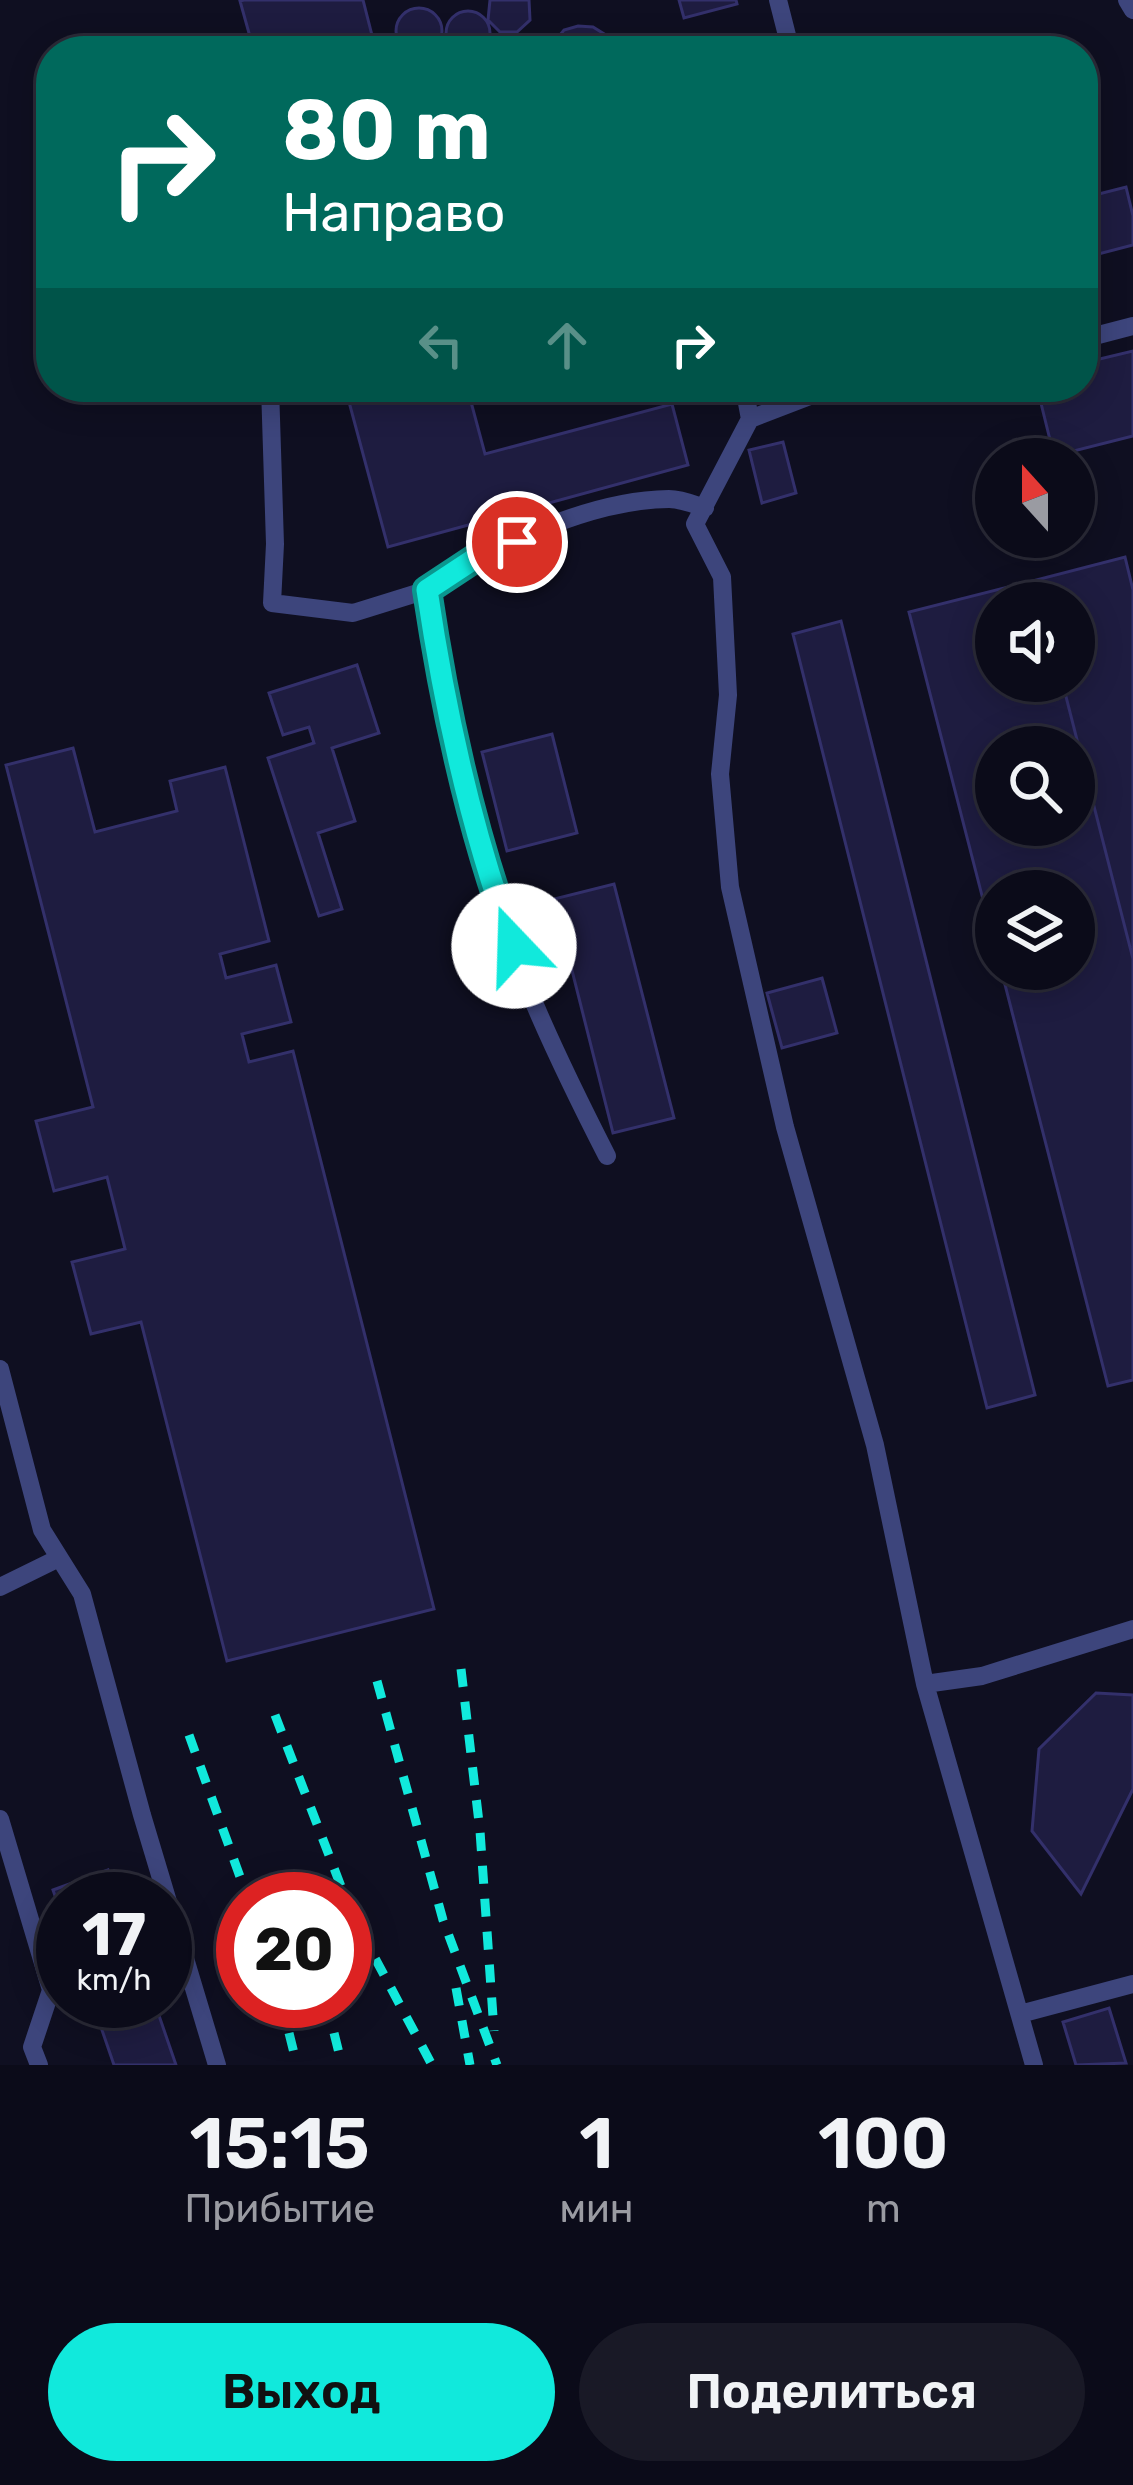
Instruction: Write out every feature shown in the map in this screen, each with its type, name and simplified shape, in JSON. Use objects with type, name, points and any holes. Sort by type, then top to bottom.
[{"type":"lane","points":[[778,0],[787,36]]},
{"type":"lane","points":[[1127,0],[1133,10]]},
{"type":"lane","points":[[1098,335],[1133,326]]},
{"type":"lane","points":[[270,402],[275,544],[272,603],[353,613],[427,590],[474,559],[603,508],[673,498],[705,508]]},
{"type":"lane","points":[[747,402],[750,419],[695,524],[722,577],[728,695],[720,774],[730,887],[785,1127],[875,1445],[925,1684],[1034,2065]]},
{"type":"lane","points":[[750,419],[794,402]]},
{"type":"lane","points":[[427,590],[439,672],[487,873],[574,1090],[607,1156]]},
{"type":"lane","points":[[0,1369],[42,1530],[82,1594],[217,2065]]},
{"type":"lane","points":[[0,1587],[59,1558]]},
{"type":"lane","points":[[925,1684],[982,1676],[1133,1629]]},
{"type":"lane","points":[[0,1820],[51,1990],[32,2047],[39,2065]]},
{"type":"lane","points":[[1020,2014],[1133,1984]]},
{"type":"building","points":[[363,0],[372,36],[250,36],[240,1]]},
{"type":"building","points":[[490,0],[529,0],[530,20],[517,32],[500,32],[488,20]]},
{"type":"building","points":[[679,0],[736,0],[737,4],[684,18]]},
{"type":"building","points":[[410,10],[428,10],[440,22],[441,36],[397,36],[398,22]]},
{"type":"building","points":[[459,12],[477,12],[489,24],[490,36],[446,36],[447,24]]},
{"type":"building","points":[[593,27],[607,36],[559,36],[564,30]]},
{"type":"building","points":[[1126,187],[1133,245],[1098,254],[1098,194]]},
{"type":"building","points":[[1133,351],[1133,436],[1095,446],[1095,438],[1050,438],[1041,402],[1098,402],[1098,359]]},
{"type":"building","points":[[349,402],[471,402],[485,454],[672,404],[688,465],[388,547]]},
{"type":"building","points":[[783,442],[796,493],[762,503],[749,450]]},
{"type":"building","points":[[1125,557],[1133,590],[1133,959],[1095,810],[1095,726],[1073,726],[1067,702],[1095,702],[1095,582],[1036,580]]},
{"type":"building","points":[[975,595],[975,702],[1067,702],[1073,726],[975,726],[975,846],[1095,846],[1095,810],[1133,959],[1133,1380],[1108,1386],[1006,990],[1095,990],[1095,870],[975,870],[909,612]]},
{"type":"building","points":[[841,621],[1035,1395],[987,1408],[793,634]]},
{"type":"building","points":[[357,665],[379,733],[332,748],[355,821],[318,833],[342,909],[319,916],[268,758],[314,743],[309,727],[283,735],[269,693]]},
{"type":"building","points":[[552,734],[577,833],[507,851],[482,752]]},
{"type":"building","points":[[73,748],[95,832],[177,811],[170,781],[225,767],[269,941],[220,954],[226,978],[276,965],[291,1022],[242,1034],[249,1062],[293,1051],[434,1609],[227,1661],[141,1322],[91,1334],[72,1262],[125,1249],[107,1177],[54,1191],[36,1121],[93,1107],[6,765]]},
{"type":"building","points":[[614,884],[674,1118],[613,1133],[554,899]]},
{"type":"building","points":[[822,978],[837,1033],[782,1048],[767,993]]},
{"type":"building","points":[[1096,1693],[1133,1695],[1133,1789],[1081,1894],[1032,1831],[1039,1749]]},
{"type":"building","points":[[1109,2008],[1126,2063],[1076,2065],[1063,2022]]},
{"type":"building","points":[[101,2028],[163,2028],[176,2065],[114,2065]]},
{"type":"railway","points":[[461,1669],[480,1831],[494,2031]]},
{"type":"railway","points":[[377,1681],[443,1920],[497,2065]]},
{"type":"railway","points":[[275,1715],[352,1915],[432,2065]]},
{"type":"railway","points":[[189,1735],[238,1872]]},
{"type":"railway","points":[[456,1988],[470,2065]]},
{"type":"railway","points":[[288,2028],[297,2065]]},
{"type":"railway","points":[[333,2028],[342,2065]]},
{"type":"route","points":[[514,946],[487,873],[439,672],[427,590],[474,559],[517,542]]}]
